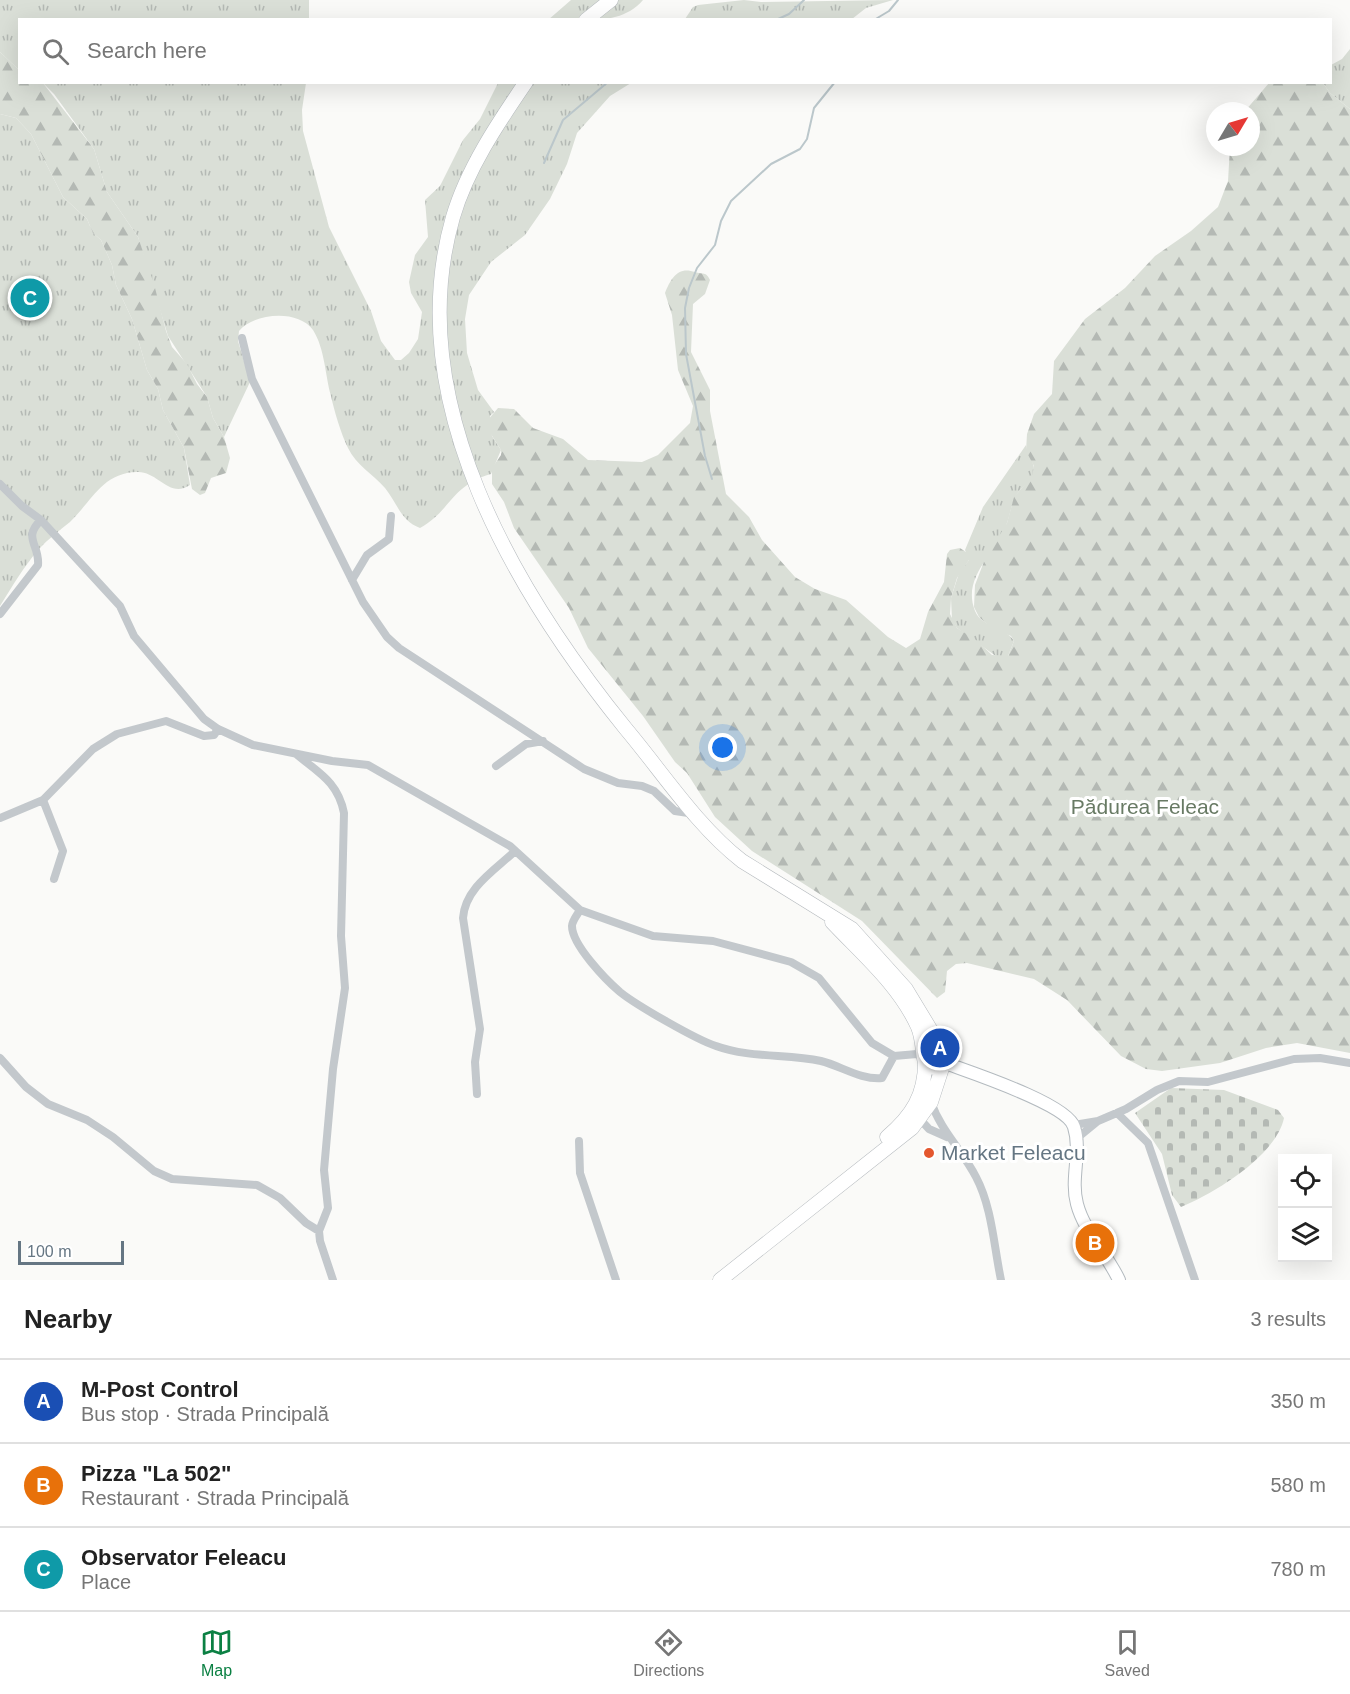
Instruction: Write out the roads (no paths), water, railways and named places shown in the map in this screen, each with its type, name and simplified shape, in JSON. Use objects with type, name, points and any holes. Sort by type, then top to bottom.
[{"type":"main road","points":[[588,18],[611,0]]},
{"type":"main road","points":[[525,84],[474,168],[453,218],[443,274],[440,330],[443,365],[453,418],[473,483],[486,511],[549,620],[603,700],[696,814],[728,850],[742,861],[852,930],[891,970],[913,999],[946,1053],[930,1102],[720,1280]]},
{"type":"main road","points":[[709,1280],[917,1114],[923,1090],[925,1057],[918,1027],[899,996],[825,914]]},
{"type":"main road","points":[[925,1057],[932,1046],[941,1047]]},
{"type":"main road","points":[[925,1057],[934,1068],[944,1064]]},
{"type":"street","points":[[242,338],[252,379],[352,580],[375,621],[399,648],[584,769],[618,783],[642,786],[654,791],[675,811],[696,814]]},
{"type":"street","points":[[0,484],[40,520],[120,606],[135,636],[204,719],[218,729],[253,745],[332,761],[368,765],[515,850],[580,910],[652,936],[713,941],[791,962],[819,978],[872,1043],[894,1056],[917,1054],[925,1057]]},
{"type":"street","points":[[352,580],[367,555],[389,539],[391,516]]},
{"type":"street","points":[[0,614],[38,565],[39,557],[31,536],[33,528],[40,520]]},
{"type":"street","points":[[0,818],[43,800],[93,749],[117,734],[166,721],[204,736],[214,735],[218,729]]},
{"type":"street","points":[[496,766],[526,744],[543,741]]},
{"type":"street","points":[[293,752],[333,784],[341,796],[344,813],[341,936],[345,987],[333,1069],[324,1170],[328,1208],[319,1231],[333,1280]]},
{"type":"street","points":[[43,800],[63,851],[54,879]]},
{"type":"street","points":[[477,1094],[476,1062],[480,1029],[463,918],[464,904],[470,892],[515,850]]},
{"type":"street","points":[[580,910],[572,924],[573,933],[578,944],[597,967],[621,992],[701,1040],[743,1052],[800,1056],[876,1078],[882,1078],[887,1072],[894,1056]]},
{"type":"street","points":[[0,1058],[26,1087],[48,1104],[87,1119],[154,1171],[172,1179],[257,1185],[280,1198],[306,1223],[319,1231]]},
{"type":"street","points":[[1074,1125],[1098,1121],[1179,1081],[1208,1082],[1294,1059],[1320,1058],[1350,1063]]},
{"type":"street","points":[[944,1064],[1042,1101],[1062,1112],[1074,1125],[1076,1139],[1073,1181],[1077,1206],[1119,1280]]},
{"type":"street","points":[[930,1102],[947,1137],[964,1157],[977,1178],[985,1200],[1001,1280]]},
{"type":"street","points":[[1117,1113],[1148,1143],[1195,1280]]},
{"type":"street","points":[[917,1114],[938,1134],[947,1137]]},
{"type":"street","points":[[1076,1139],[1098,1121]]},
{"type":"street","points":[[579,1141],[580,1173],[616,1280]]},
{"type":"waterway","points":[[780,18],[789,14],[804,0]]},
{"type":"waterway","points":[[877,18],[889,11],[898,0]]},
{"type":"waterway","points":[[544,163],[563,120],[606,84]]},
{"type":"waterway","points":[[712,479],[705,456],[686,354],[685,308],[689,288],[697,268],[715,245],[721,221],[731,201],[771,164],[800,149],[807,139],[814,108],[833,84]]},
{"type":"place","name":"Observator Feleacu","points":[[30,298]]},
{"type":"place","name":"M-Post Control","points":[[940,1048]]},
{"type":"place","name":"Market Feleacu","points":[[929,1153]]},
{"type":"place","name":"Pizza \"La 502\"","points":[[1095,1243]]},
{"type":"park label","name":"Pădurea Feleac","points":[[1145,807]]}]
